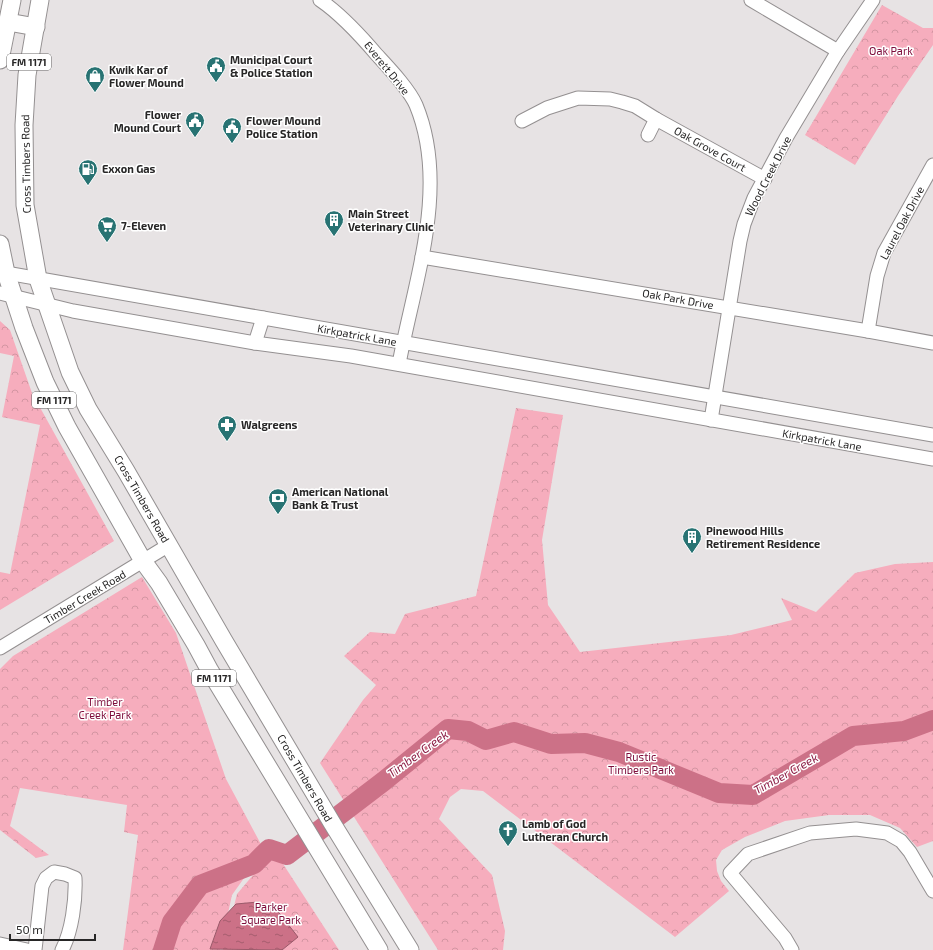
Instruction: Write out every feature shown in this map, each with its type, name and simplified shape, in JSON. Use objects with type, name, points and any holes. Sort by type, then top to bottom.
[{"type":"main road","name":"FM 1171","points":[[0,60],[12,0]]},
{"type":"main road","name":"Cross Timbers Road","points":[[40,0],[27,76],[24,124],[25,205],[38,279],[70,372],[88,409],[126,471],[224,641],[358,866],[410,950]]},
{"type":"main road","points":[[8,22],[36,27]]},
{"type":"main road","name":"FM 1171","points":[[0,244],[7,294],[24,328],[45,382],[66,427],[143,561],[159,583],[210,671],[379,950]]},
{"type":"street","name":"Everett Drive","points":[[320,0],[334,10],[365,41],[398,79],[416,104],[424,132],[429,160],[430,193],[422,257],[399,364]]},
{"type":"street","points":[[751,0],[838,51]]},
{"type":"street","name":"Wood Creek Drive","points":[[715,397],[740,241],[744,224],[754,198],[786,138],[838,51],[873,0]]},
{"type":"street","name":"Oak Grove Court","points":[[522,121],[548,108],[578,98],[622,102],[635,106],[765,179]]},
{"type":"street","points":[[648,135],[656,119]]},
{"type":"street","name":"Laurel Oak Drive","points":[[868,330],[877,276],[884,253],[933,166]]},
{"type":"street","name":"Oak Park Drive","points":[[422,257],[868,330],[933,343]]},
{"type":"street","name":"Kirkpatrick Lane","points":[[3,273],[933,435]]},
{"type":"street","name":"Kirkpatrick Lane","points":[[7,294],[73,311],[255,343],[399,364],[933,459]]},
{"type":"street","points":[[255,343],[263,318]]},
{"type":"street","points":[[711,420],[715,397]]},
{"type":"street","name":"Timber Creek Road","points":[[0,648],[168,545]]},
{"type":"street","points":[[792,950],[785,938],[730,873],[748,854],[810,833],[856,829],[887,833],[901,842],[910,852],[933,891]]},
{"type":"street","points":[[35,950],[42,886],[46,878],[54,872],[75,878],[76,891],[69,935],[62,950]]},
{"type":"street","points":[[0,944],[27,950]]},
{"type":"green space","name":"Oak Park","points":[[882,5],[923,28],[933,28],[933,45],[898,96],[855,165],[805,135]]},
{"type":"green space","points":[[0,321],[10,330],[32,393],[114,541],[0,610],[0,572],[10,574],[40,425],[2,417],[14,356],[0,353]]},
{"type":"green space","name":"Rustic Timbers Park","points":[[516,408],[563,415],[542,540],[548,605],[580,652],[731,635],[792,620],[781,598],[816,612],[855,573],[895,564],[933,562],[933,841],[917,847],[900,828],[870,815],[829,815],[785,821],[745,837],[722,850],[716,860],[717,871],[721,881],[729,891],[675,937],[483,791],[461,789],[450,797],[439,819],[492,875],[505,931],[503,950],[438,950],[320,763],[363,700],[376,685],[344,656],[370,632],[395,634],[405,614],[476,596]]},
{"type":"green space","name":"Timber Creek Park","points":[[142,577],[176,633],[226,779],[264,850],[232,895],[220,950],[123,950],[138,835],[124,832],[127,805],[20,788],[10,826],[49,855],[36,858],[0,830],[0,669],[13,656]]},
{"type":"green space","name":"Parker Square Park","points":[[274,850],[339,950],[223,950],[237,894]]},
{"type":"water","points":[[258,902],[276,909],[298,937],[282,950],[210,949],[220,921],[236,904]]},
{"type":"waterway","name":"Timber Creek","points":[[163,950],[172,922],[200,885],[254,864],[269,849],[287,855],[384,781],[448,729],[468,731],[486,740],[514,732],[551,744],[585,743],[619,752],[719,793],[753,795],[853,736],[904,731],[933,720]]},
{"type":"place","name":"Municipal Court & Police Station","points":[[216,83]]},
{"type":"place","name":"Kwik Kar of Flower Mound","points":[[95,93]]},
{"type":"place","name":"Flower Mound Court","points":[[195,138]]},
{"type":"place","name":"Flower Mound Police Station","points":[[232,144]]},
{"type":"place","name":"Exxon Gas","points":[[88,186]]},
{"type":"place","name":"Main Street Veterinary Clinic","points":[[334,237]]},
{"type":"place","name":"7-Eleven","points":[[107,243]]},
{"type":"place","name":"Walgreens","points":[[227,442]]},
{"type":"place","name":"American National Bank & Trust","points":[[278,515]]},
{"type":"place","name":"Pinewood Hills Retirement Residence","points":[[692,554]]},
{"type":"place","name":"Lamb of God Lutheran Church","points":[[508,847]]}]
